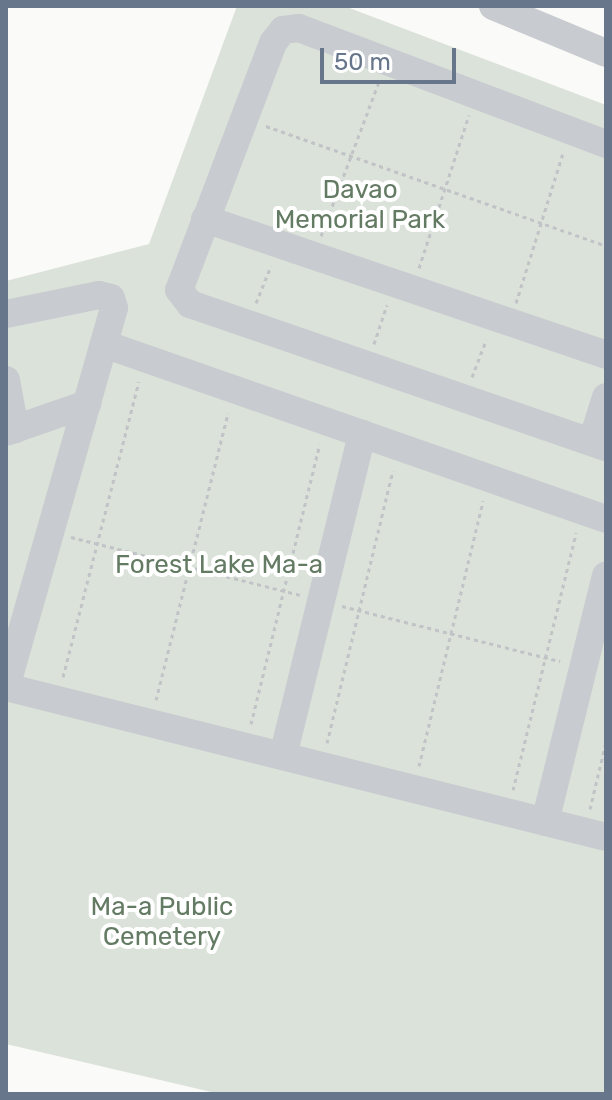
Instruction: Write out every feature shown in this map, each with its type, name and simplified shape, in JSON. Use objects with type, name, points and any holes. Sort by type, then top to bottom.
[{"type":"street","points":[[493,6],[606,53]]},
{"type":"street","points":[[606,144],[299,28],[283,30],[273,43],[180,284],[181,297],[247,325],[599,444],[606,397]]},
{"type":"street","points":[[205,219],[606,355]]},
{"type":"street","points":[[6,314],[106,295],[114,308],[6,687],[595,835]]},
{"type":"street","points":[[104,344],[594,514]]},
{"type":"street","points":[[6,380],[10,430],[87,404]]},
{"type":"street","points":[[283,756],[362,434]]},
{"type":"street","points":[[545,822],[606,575]]},
{"type":"path","points":[[314,255],[348,153],[389,60]]},
{"type":"path","points":[[367,365],[444,188],[476,97]]},
{"type":"path","points":[[243,119],[348,153],[606,246]]},
{"type":"path","points":[[464,398],[502,320],[541,223],[570,130]]},
{"type":"path","points":[[247,325],[279,244]]},
{"type":"path","points":[[57,700],[145,358]]},
{"type":"path","points":[[150,723],[234,389]]},
{"type":"path","points":[[245,747],[326,421]]},
{"type":"path","points":[[321,766],[399,447]]},
{"type":"path","points":[[414,789],[488,478]]},
{"type":"path","points":[[507,813],[594,514]]},
{"type":"path","points":[[595,835],[606,742]]},
{"type":"green space","points":[[237,6],[344,6],[606,105],[606,1094],[220,1094],[6,1044],[6,281],[149,244]]},
{"type":"park label","name":"Davao Memorial Park","points":[[360,205]]},
{"type":"park label","name":"Forest Lake Ma-a","points":[[219,565]]},
{"type":"park label","name":"Ma-a Public Cemetery","points":[[162,922]]}]
